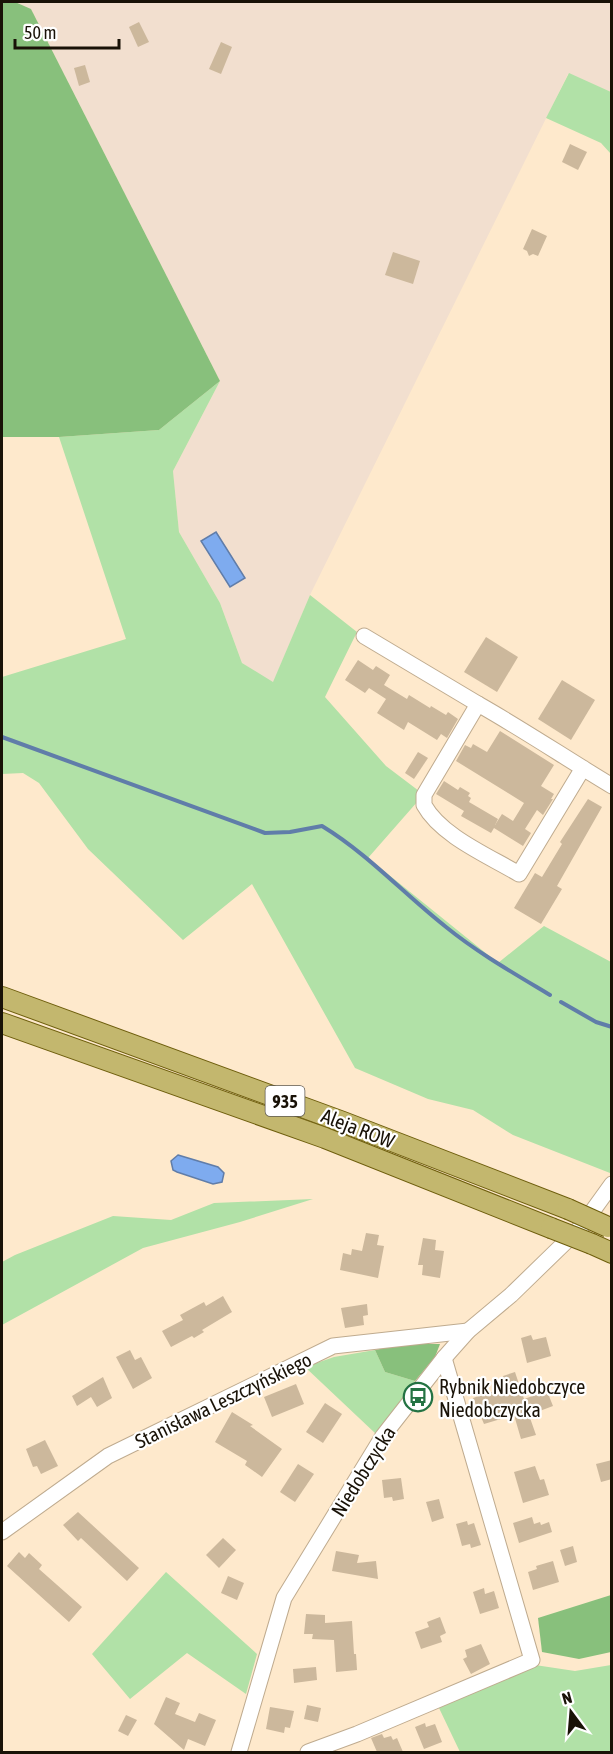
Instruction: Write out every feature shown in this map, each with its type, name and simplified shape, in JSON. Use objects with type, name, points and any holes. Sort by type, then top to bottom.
[{"type":"main road","name":"Aleja ROW","points":[[2,997],[343,1122],[610,1227]]},
{"type":"main road","name":"Aleja ROW","points":[[2,1023],[325,1138],[612,1253]]},
{"type":"street","points":[[364,636],[612,786]]},
{"type":"street","points":[[478,704],[427,788],[423,800],[423,805],[431,816],[461,840],[519,874],[583,768]]},
{"type":"street","name":"Niedobczycka","points":[[239,1752],[284,1598],[383,1436],[468,1331],[511,1295],[573,1234],[612,1184]]},
{"type":"street","name":"Stanisława Leszczyńskiego","points":[[2,1532],[108,1456],[333,1346],[468,1331]]},
{"type":"street","points":[[308,1752],[357,1734],[532,1660],[444,1358]]},
{"type":"shaded area","points":[[15,2],[611,2],[611,92],[568,74],[310,595],[273,683],[242,663],[220,603],[179,532],[173,471],[220,381],[31,9]]},
{"type":"green space","points":[[2,2],[15,2],[31,9],[220,381],[159,430],[59,437],[2,437]]},
{"type":"green space","points":[[569,73],[611,92],[611,154],[601,143],[546,118]]},
{"type":"green space","points":[[220,381],[173,471],[179,532],[220,603],[242,663],[273,682],[310,595],[357,632],[325,697],[386,766],[419,791],[418,801],[368,858],[498,963],[544,926],[611,962],[610,1173],[513,1135],[473,1110],[428,1099],[355,1068],[252,884],[183,940],[88,849],[39,783],[23,773],[2,774],[2,677],[126,639],[59,437],[159,430]]},
{"type":"green space","points":[[313,1199],[240,1222],[143,1248],[2,1325],[2,1262],[15,1255],[113,1216],[171,1220],[214,1203]]},
{"type":"green space","points":[[405,1344],[440,1344],[435,1357],[415,1381],[385,1372],[375,1350]]},
{"type":"green space","points":[[375,1350],[385,1372],[415,1381],[376,1434],[305,1367],[334,1357]]},
{"type":"green space","points":[[166,1572],[257,1654],[246,1694],[187,1653],[130,1699],[92,1654]]},
{"type":"green space","points":[[611,1595],[611,1652],[579,1659],[542,1652],[538,1618]]},
{"type":"green space","points":[[535,1665],[575,1671],[611,1665],[611,1752],[460,1752],[439,1708]]},
{"type":"water","points":[[216,532],[245,578],[230,587],[201,541]]},
{"type":"water","points":[[178,1155],[218,1167],[224,1173],[222,1182],[213,1184],[173,1170],[171,1161]]},
{"type":"building","points":[[139,22],[149,42],[138,47],[129,27]]},
{"type":"building","points":[[221,42],[232,47],[221,74],[209,69]]},
{"type":"building","points":[[85,65],[90,82],[79,86],[74,68]]},
{"type":"building","points":[[570,144],[587,152],[578,170],[562,162]]},
{"type":"building","points":[[532,229],[547,236],[538,256],[533,254],[529,256],[523,249]]},
{"type":"building","points":[[393,252],[420,261],[413,284],[385,275]]},
{"type":"building","points":[[486,637],[518,657],[497,692],[464,672]]},
{"type":"building","points":[[358,660],[373,670],[376,666],[390,675],[384,685],[407,699],[409,695],[430,708],[431,706],[446,715],[448,712],[458,719],[447,738],[441,734],[437,740],[408,722],[404,730],[377,713],[386,699],[369,688],[365,693],[345,680]]},
{"type":"building","points":[[562,680],[595,700],[571,740],[538,719]]},
{"type":"building","points":[[500,731],[554,765],[541,786],[554,794],[551,799],[553,799],[543,815],[537,810],[525,829],[531,833],[523,846],[494,828],[491,833],[461,816],[464,811],[436,794],[444,781],[458,790],[460,787],[470,793],[469,802],[498,819],[495,825],[502,814],[513,821],[524,803],[456,761],[465,745],[471,748],[473,744],[487,752]]},
{"type":"building","points":[[418,752],[428,758],[414,779],[405,773]]},
{"type":"building","points":[[588,799],[602,807],[557,886],[562,889],[541,924],[514,908],[535,873],[542,877],[562,844],[560,842]]},
{"type":"building","points":[[366,1233],[379,1235],[377,1245],[384,1246],[378,1278],[340,1270],[343,1253],[351,1255],[352,1249],[362,1251]]},
{"type":"building","points":[[423,1238],[436,1240],[435,1250],[444,1251],[440,1278],[422,1275],[423,1265],[418,1265]]},
{"type":"building","points":[[223,1296],[232,1312],[202,1330],[204,1332],[194,1338],[192,1336],[171,1347],[162,1331],[183,1320],[180,1315],[204,1302],[206,1306]]},
{"type":"building","points":[[367,1304],[368,1315],[363,1316],[364,1325],[345,1328],[341,1308]]},
{"type":"building","points":[[531,1335],[533,1340],[546,1337],[551,1356],[527,1363],[521,1338]]},
{"type":"building","points":[[130,1350],[135,1360],[141,1357],[152,1378],[133,1389],[116,1357]]},
{"type":"building","points":[[515,1372],[524,1399],[547,1391],[553,1406],[529,1415],[536,1435],[521,1439],[514,1415],[484,1424],[473,1398],[507,1387],[503,1376]]},
{"type":"building","points":[[103,1377],[112,1398],[97,1407],[91,1397],[77,1406],[72,1396]]},
{"type":"building","points":[[296,1384],[304,1404],[272,1417],[264,1397]]},
{"type":"building","points":[[325,1403],[342,1414],[323,1443],[306,1432]]},
{"type":"building","points":[[232,1412],[253,1425],[250,1426],[282,1449],[262,1477],[245,1465],[247,1461],[215,1442]]},
{"type":"building","points":[[45,1440],[58,1466],[41,1474],[37,1466],[33,1467],[26,1449]]},
{"type":"building","points":[[612,1460],[612,1479],[601,1482],[596,1464]]},
{"type":"building","points":[[298,1464],[314,1474],[295,1502],[280,1492]]},
{"type":"building","points":[[535,1466],[540,1480],[544,1479],[549,1495],[523,1503],[514,1472]]},
{"type":"building","points":[[401,1478],[404,1499],[393,1501],[392,1497],[384,1498],[382,1480]]},
{"type":"building","points":[[439,1499],[444,1518],[432,1522],[426,1502]]},
{"type":"building","points":[[78,1512],[139,1568],[127,1581],[81,1538],[78,1541],[63,1525]]},
{"type":"building","points":[[532,1517],[534,1524],[540,1522],[541,1525],[549,1522],[552,1532],[519,1543],[513,1523]]},
{"type":"building","points":[[467,1521],[468,1525],[474,1523],[481,1545],[471,1548],[470,1544],[462,1546],[456,1524]]},
{"type":"building","points":[[223,1538],[236,1550],[219,1568],[206,1555]]},
{"type":"building","points":[[573,1546],[577,1562],[565,1566],[560,1550]]},
{"type":"building","points":[[336,1551],[359,1555],[357,1563],[376,1561],[378,1579],[332,1571]]},
{"type":"building","points":[[19,1552],[25,1558],[29,1553],[42,1565],[39,1569],[82,1607],[69,1622],[7,1566]]},
{"type":"building","points":[[553,1561],[559,1582],[533,1590],[528,1572],[537,1569],[536,1566]]},
{"type":"building","points":[[228,1576],[244,1583],[237,1600],[221,1593]]},
{"type":"building","points":[[484,1588],[485,1594],[494,1591],[499,1608],[480,1614],[473,1592]]},
{"type":"building","points":[[306,1614],[325,1615],[325,1623],[352,1621],[357,1670],[336,1672],[334,1640],[312,1639],[313,1634],[304,1634]]},
{"type":"building","points":[[440,1617],[446,1633],[440,1636],[442,1642],[421,1649],[415,1632],[429,1627],[427,1622]]},
{"type":"building","points":[[481,1644],[490,1664],[471,1674],[463,1659],[467,1657],[465,1650]]},
{"type":"building","points":[[316,1667],[317,1680],[294,1683],[293,1669]]},
{"type":"building","points":[[166,1697],[180,1703],[175,1714],[195,1722],[199,1713],[216,1720],[205,1746],[188,1739],[184,1750],[154,1724]]},
{"type":"building","points":[[307,1705],[321,1708],[318,1722],[304,1719]]},
{"type":"building","points":[[270,1707],[294,1711],[290,1728],[285,1727],[284,1733],[266,1729]]},
{"type":"building","points":[[126,1715],[137,1720],[128,1736],[118,1731]]},
{"type":"building","points":[[425,1723],[426,1727],[435,1724],[442,1742],[424,1749],[415,1727]]},
{"type":"building","points":[[382,1734],[384,1738],[391,1736],[393,1740],[397,1738],[403,1752],[377,1752],[371,1738]]},
{"type":"waterway","points":[[2,737],[265,833],[290,832],[322,826],[355,849],[458,937],[550,995]]},
{"type":"waterway","points":[[561,1002],[596,1022],[612,1027]]},
{"type":"place","name":"Rybnik Niedobczyce Niedobczycka","points":[[418,1397]]}]
